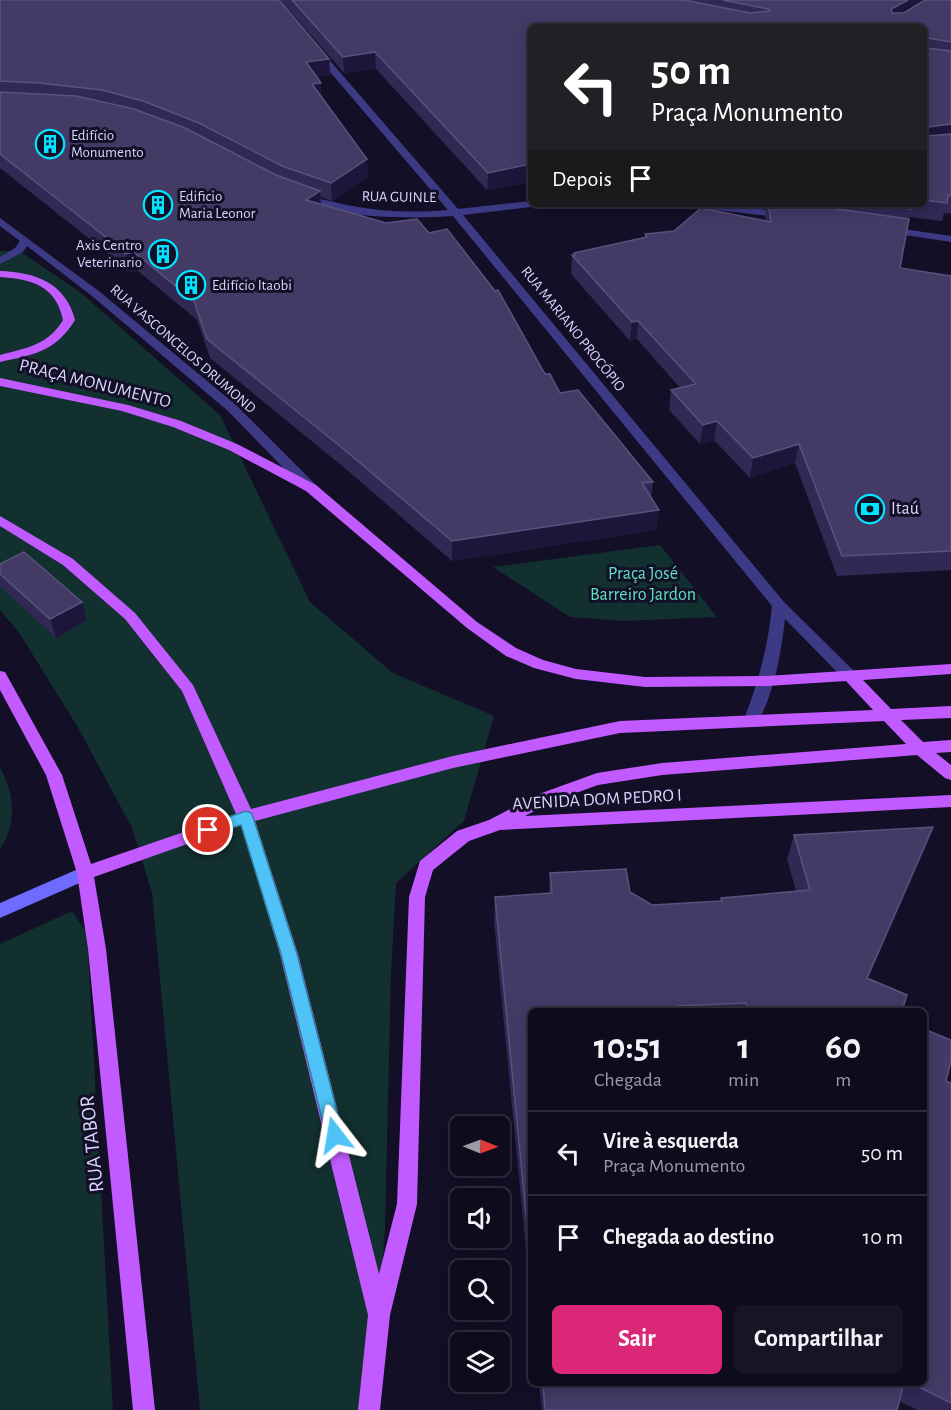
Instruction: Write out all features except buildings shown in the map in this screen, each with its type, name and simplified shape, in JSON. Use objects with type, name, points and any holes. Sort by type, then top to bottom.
[{"type":"main road","points":[[0,274],[38,281],[56,290],[64,298],[69,320],[59,336],[37,349],[0,359]]},
{"type":"main road","name":"PRAÇA MONUMENTO","points":[[0,382],[106,403],[177,424],[233,447],[311,488],[472,625],[512,652],[539,664],[576,674],[624,681],[719,683],[767,681]]},
{"type":"main road","points":[[0,520],[68,562],[130,616],[188,689],[246,817],[289,954],[379,1315]]},
{"type":"main road","points":[[767,681],[951,669]]},
{"type":"main road","points":[[849,675],[918,747],[951,774]]},
{"type":"main road","points":[[0,676],[54,775],[85,873]]},
{"type":"main road","points":[[0,911],[85,873],[246,817],[386,778],[620,727],[951,712]]},
{"type":"main road","name":"AVENIDA DOM PEDRO I","points":[[495,825],[545,798],[597,779],[662,770],[951,746]]},
{"type":"main road","name":"AVENIDA DOM PEDRO I","points":[[495,825],[951,801]]},
{"type":"main road","points":[[369,1410],[379,1315],[407,1204],[417,897],[426,866],[463,836],[495,825]]},
{"type":"main road","name":"RUA TABOR","points":[[85,873],[97,949],[144,1410]]},
{"type":"street","name":"RUA MARIANO PROCÓPIO","points":[[312,44],[456,212],[779,605],[849,675]]},
{"type":"street","name":"RUA GUINLE","points":[[290,193],[317,203],[363,213],[409,215],[528,204]]},
{"type":"street","points":[[749,207],[799,217]]},
{"type":"street","name":"RUA VASCONCELOS DRUMOND","points":[[0,221],[96,294],[232,408],[311,488]]},
{"type":"street","points":[[881,229],[951,239]]},
{"type":"street","points":[[0,261],[19,250],[25,241]]},
{"type":"street","points":[[750,722],[767,681],[775,646],[779,605]]},
{"type":"green space","points":[[0,251],[21,252],[80,292],[220,415],[310,602],[393,673],[494,716],[464,821],[396,883],[391,973],[385,1228],[373,1388],[369,1410],[200,1410],[152,893],[132,828],[80,731],[20,634],[0,610]]},
{"type":"green space","name":"Praça José Barreiro Jardon","points":[[660,545],[717,617],[622,621],[570,617],[493,567]]},
{"type":"green space","points":[[0,768],[9,788],[12,809],[9,829],[0,849]]},
{"type":"green space","points":[[72,911],[87,933],[113,1410],[0,1410],[0,944]]},
{"type":"place","name":"Edifício Monumento","points":[[50,144]]},
{"type":"place","name":"Edificio Maria Leonor","points":[[158,205]]},
{"type":"place","name":"Axis Centro Veterinario","points":[[163,254]]},
{"type":"place","name":"Edifício Itaobi","points":[[191,285]]},
{"type":"place","name":"Itaú","points":[[870,509]]},
{"type":"route","points":[[208,830],[246,817],[289,954],[335,1135]]}]
